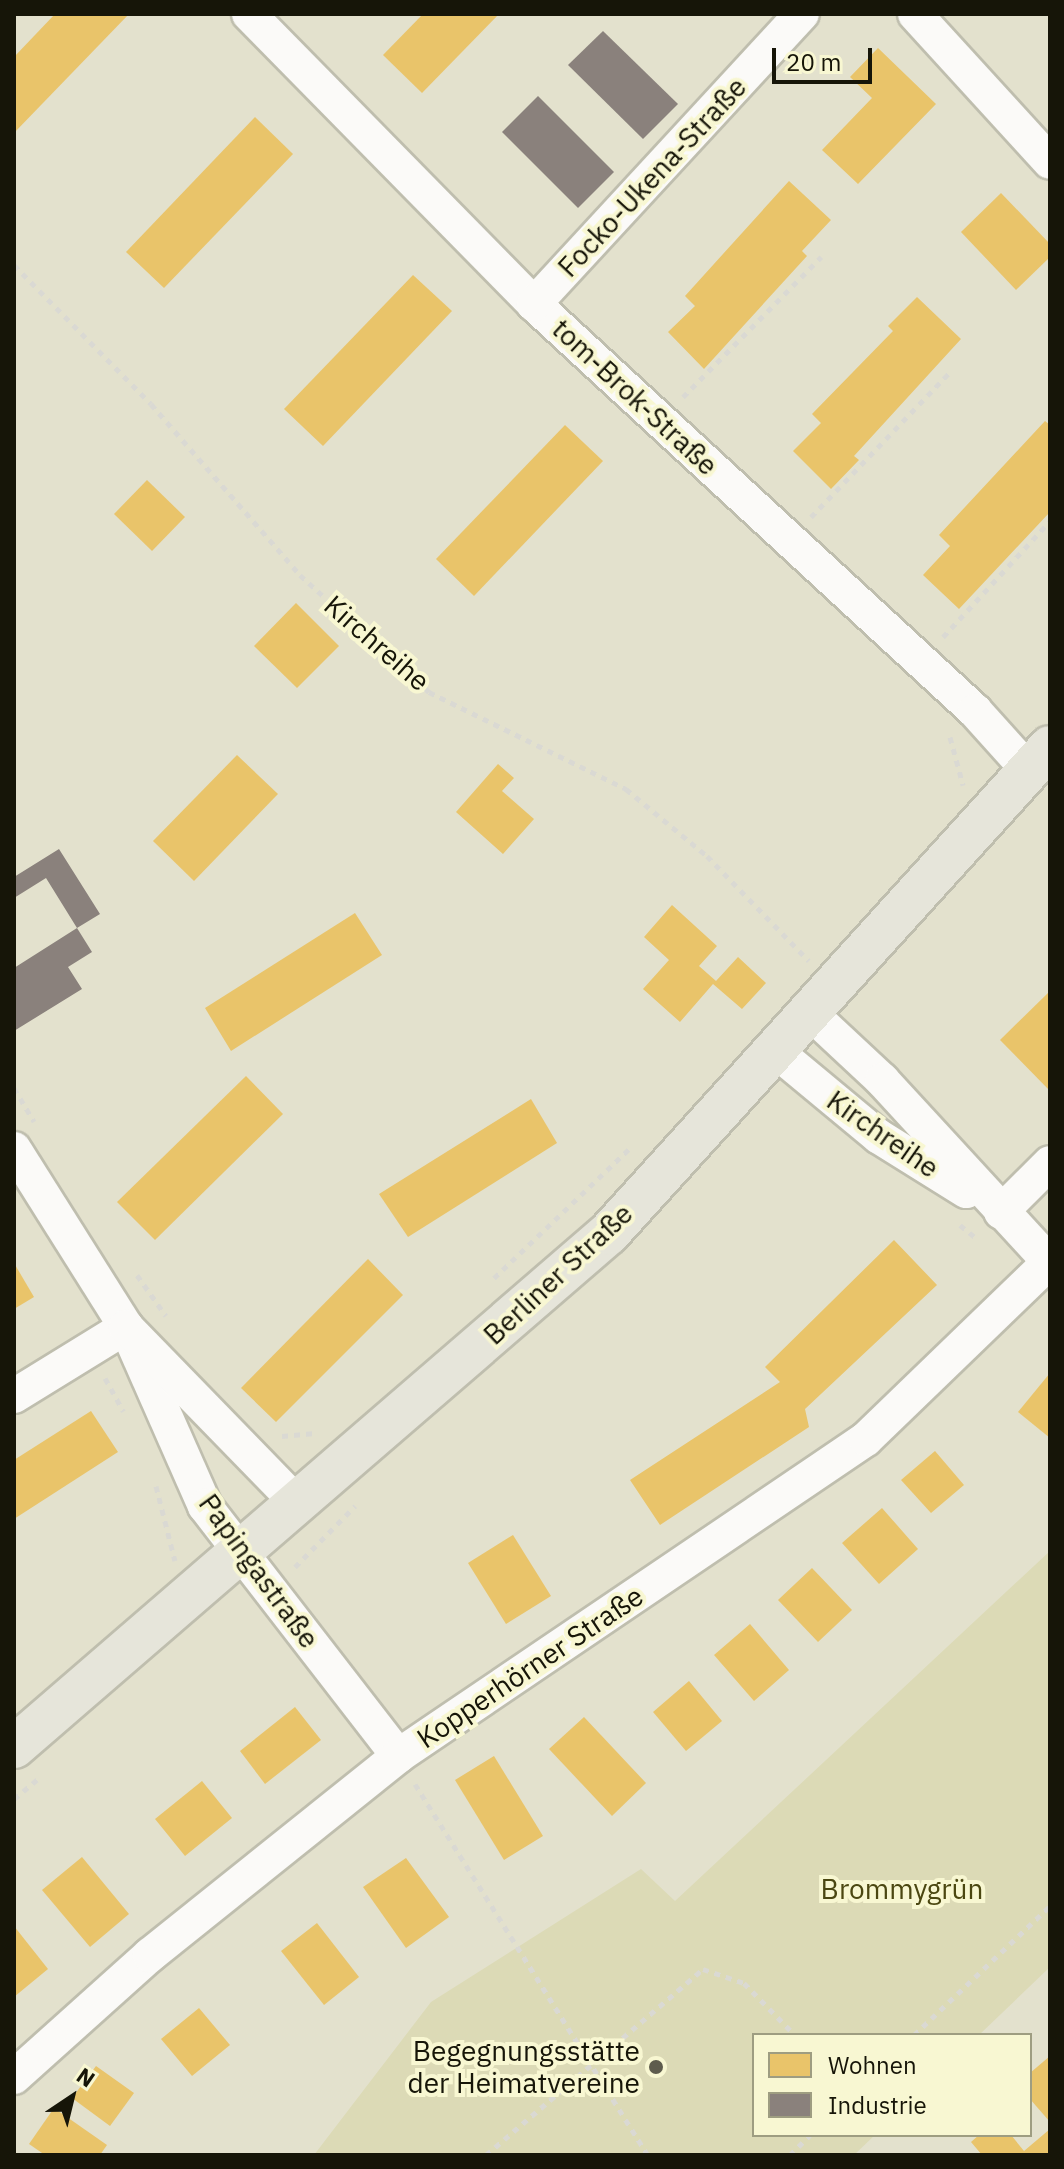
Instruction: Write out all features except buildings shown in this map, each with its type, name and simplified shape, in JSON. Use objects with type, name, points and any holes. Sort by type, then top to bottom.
[{"type":"main road","name":"Berliner Straße","points":[[14,1747],[609,1233],[772,1048],[1039,759]]},
{"type":"street","name":"tom-Brok-Straße","points":[[249,14],[534,304],[975,711],[1039,759]]},
{"type":"street","name":"Focko-Ukena-Straße","points":[[534,304],[802,14]]},
{"type":"street","points":[[915,14],[1050,162]]},
{"type":"street","name":"Kirchreihe","points":[[819,997],[882,1080],[1050,1262]]},
{"type":"street","name":"Kirchreihe","points":[[772,1048],[878,1136],[1001,1212]]},
{"type":"street","name":"Papingastraße","points":[[26,1138],[126,1327],[205,1506],[398,1756]]},
{"type":"street","points":[[1001,1212],[1050,1163]]},
{"type":"street","name":"Kopperhörner Straße","points":[[14,2077],[150,1955],[398,1756],[866,1439],[1050,1262]]},
{"type":"street","points":[[14,1396],[126,1327]]},
{"type":"street","name":"Papingastraße","points":[[126,1327],[298,1504]]},
{"type":"path","points":[[682,398],[821,257]]},
{"type":"path","name":"Kirchreihe","points":[[14,265],[151,404],[300,575],[429,692],[626,789],[707,856],[819,997]]},
{"type":"path","points":[[804,524],[949,373]]},
{"type":"path","points":[[932,649],[1050,521]]},
{"type":"path","points":[[950,737],[965,780],[960,792]]},
{"type":"path","points":[[14,1088],[26,1138]]},
{"type":"path","points":[[481,1290],[637,1142]]},
{"type":"path","points":[[131,1267],[168,1319]]},
{"type":"path","points":[[96,1375],[107,1379],[127,1419]]},
{"type":"path","points":[[273,1431],[286,1438],[318,1434],[330,1423]]},
{"type":"path","points":[[152,1473],[170,1528]]},
{"type":"path","points":[[398,1756],[648,2155]]},
{"type":"path","points":[[916,2033],[1050,1906]]},
{"type":"path","points":[[486,2155],[591,2061],[703,1969],[744,1983],[793,2033]]},
{"type":"path","points":[[790,2155],[808,2137]]},
{"type":"green space","name":"Brommygrün","points":[[1050,1551],[1050,1967],[981,2033],[752,2033],[752,2137],[873,2137],[854,2155],[314,2155],[431,2002],[641,1869],[675,1901]]},
{"type":"place","name":"Begegnungsstätte der Heimatvereine","points":[[656,2067]]}]
